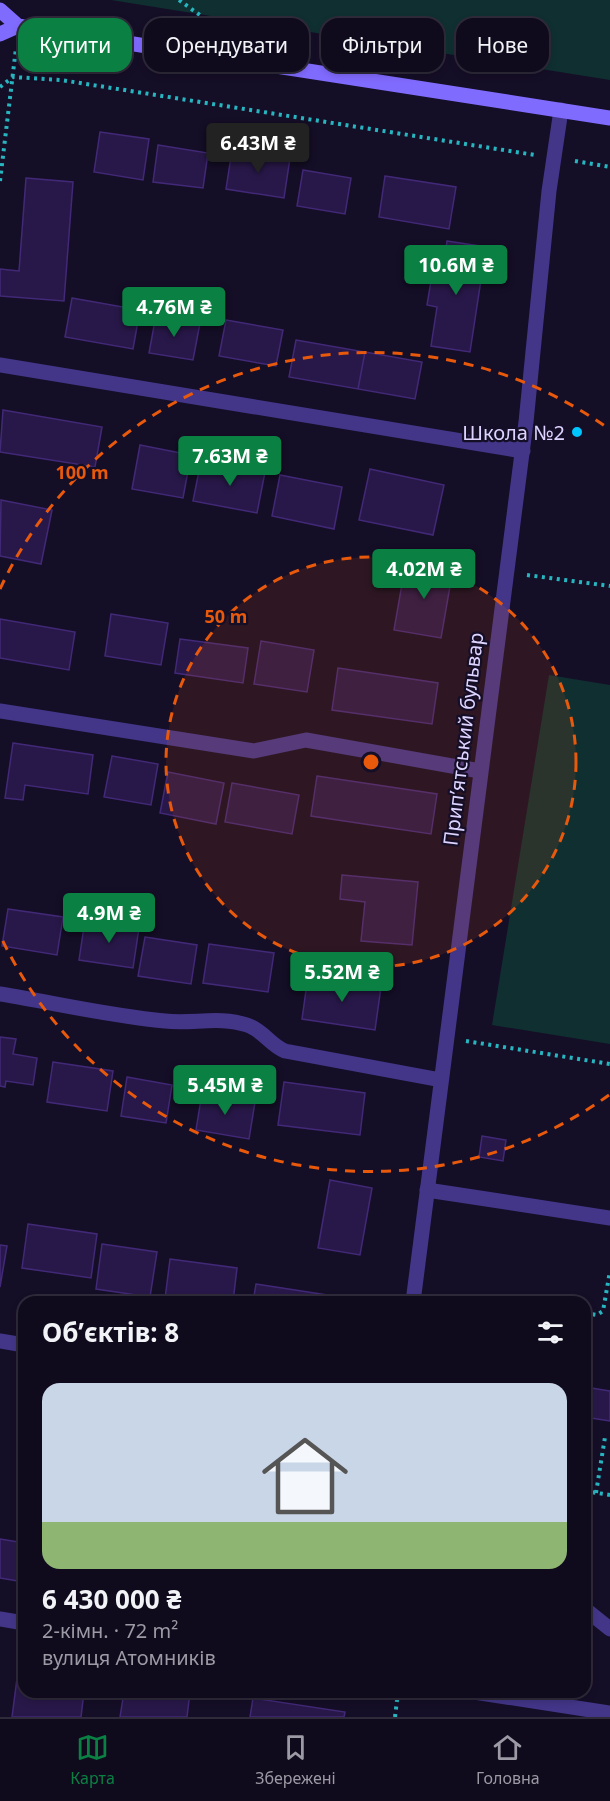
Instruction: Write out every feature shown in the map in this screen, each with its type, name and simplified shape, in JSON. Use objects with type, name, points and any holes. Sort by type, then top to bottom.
[{"type":"street","points":[[0,10],[18,26],[0,34]]},
{"type":"street","points":[[132,44],[610,118]]},
{"type":"street","name":"Припʼятський бульвар","points":[[414,1296],[523,452],[553,158],[561,110]]},
{"type":"street","points":[[0,365],[523,452]]},
{"type":"street","points":[[0,711],[254,751],[306,740],[480,771]]},
{"type":"street","points":[[0,994],[164,1021],[209,1019],[236,1022],[256,1029],[274,1046],[285,1051],[441,1080]]},
{"type":"street","points":[[427,1190],[610,1218]]},
{"type":"street","points":[[0,1341],[18,1344]]},
{"type":"street","points":[[591,1614],[610,1629]]},
{"type":"street","points":[[0,1619],[18,1622]]},
{"type":"street","points":[[513,1698],[610,1713]]},
{"type":"path","points":[[178,0],[204,18]]},
{"type":"path","points":[[0,87],[13,77],[72,82],[610,167]]},
{"type":"path","points":[[0,181],[13,77]]},
{"type":"path","points":[[506,573],[610,586]]},
{"type":"path","points":[[446,1038],[610,1064]]},
{"type":"path","points":[[591,1314],[597,1315],[603,1311],[610,1271]]},
{"type":"path","points":[[596,1493],[605,1437]]},
{"type":"path","points":[[591,1492],[610,1495]]},
{"type":"path","points":[[395,1717],[397,1698]]},
{"type":"green space","points":[[111,0],[610,0],[610,80],[549,70],[549,18],[456,18],[456,55],[444,53],[444,18],[321,18],[321,34],[309,32],[309,18],[223,18]]},
{"type":"green space","points":[[549,675],[610,685],[610,1044],[492,1025]]},
{"type":"building","points":[[100,132],[149,139],[143,180],[94,172]]},
{"type":"building","points":[[158,145],[208,153],[203,188],[153,182]]},
{"type":"building","points":[[232,150],[290,158],[284,198],[226,189]]},
{"type":"building","points":[[303,170],[351,178],[345,214],[297,206]]},
{"type":"building","points":[[385,176],[456,187],[449,229],[379,217]]},
{"type":"building","points":[[26,178],[73,182],[64,301],[0,296],[0,269],[19,271]]},
{"type":"building","points":[[447,241],[486,247],[470,352],[431,346],[437,307],[427,305],[434,263],[444,265]]},
{"type":"building","points":[[72,298],[140,310],[133,349],[65,337]]},
{"type":"building","points":[[156,315],[200,323],[193,360],[149,353]]},
{"type":"building","points":[[226,320],[283,330],[276,366],[219,356]]},
{"type":"building","points":[[296,340],[365,352],[358,389],[289,377]]},
{"type":"building","points":[[365,352],[422,362],[415,399],[358,389]]},
{"type":"building","points":[[3,410],[102,427],[95,467],[0,452]]},
{"type":"building","points":[[140,445],[191,455],[183,498],[132,489]]},
{"type":"building","points":[[201,461],[247,471],[249,464],[266,467],[257,513],[193,501]]},
{"type":"building","points":[[370,469],[444,485],[433,535],[359,520]]},
{"type":"building","points":[[280,475],[342,487],[334,529],[272,516]]},
{"type":"building","points":[[1,500],[52,510],[41,564],[0,556]]},
{"type":"building","points":[[406,561],[453,569],[441,638],[394,630]]},
{"type":"building","points":[[111,614],[168,623],[161,665],[105,656]]},
{"type":"building","points":[[0,619],[75,632],[69,670],[0,658]]},
{"type":"building","points":[[180,639],[248,648],[243,683],[175,673]]},
{"type":"building","points":[[261,641],[314,650],[307,692],[254,684]]},
{"type":"building","points":[[338,668],[438,683],[432,724],[332,710]]},
{"type":"building","points":[[13,743],[93,755],[88,794],[25,785],[23,800],[5,798]]},
{"type":"building","points":[[112,756],[158,764],[151,805],[104,797]]},
{"type":"building","points":[[168,772],[224,783],[216,824],[160,813]]},
{"type":"building","points":[[317,776],[437,794],[431,834],[311,816]]},
{"type":"building","points":[[232,783],[299,795],[292,834],[225,822]]},
{"type":"building","points":[[342,875],[418,882],[412,945],[361,941],[365,902],[340,899]]},
{"type":"building","points":[[8,909],[63,917],[57,955],[2,946]]},
{"type":"building","points":[[85,920],[139,928],[133,968],[79,960]]},
{"type":"building","points":[[145,937],[197,945],[191,984],[138,976]]},
{"type":"building","points":[[209,944],[274,953],[268,992],[203,983]]},
{"type":"building","points":[[308,976],[381,987],[375,1030],[302,1019]]},
{"type":"building","points":[[0,1037],[16,1039],[13,1054],[37,1058],[33,1085],[6,1081],[5,1087],[0,1086]]},
{"type":"building","points":[[53,1062],[113,1071],[107,1111],[47,1102]]},
{"type":"building","points":[[127,1077],[172,1085],[166,1123],[121,1116]]},
{"type":"building","points":[[284,1082],[365,1093],[360,1135],[278,1125]]},
{"type":"building","points":[[202,1093],[255,1102],[249,1139],[196,1130]]},
{"type":"building","points":[[482,1136],[506,1140],[503,1161],[479,1157]]},
{"type":"building","points":[[330,1180],[372,1188],[360,1255],[318,1248]]},
{"type":"building","points":[[28,1224],[97,1234],[91,1278],[22,1268]]},
{"type":"building","points":[[102,1244],[157,1252],[150,1296],[96,1289]]},
{"type":"building","points":[[0,1245],[7,1246],[0,1287]]},
{"type":"building","points":[[170,1259],[237,1268],[234,1296],[165,1296]]},
{"type":"building","points":[[256,1284],[334,1296],[254,1296]]},
{"type":"building","points":[[591,1388],[610,1391],[610,1421],[591,1418]]},
{"type":"building","points":[[0,1539],[18,1542],[18,1581],[0,1578]]},
{"type":"building","points":[[18,1671],[18,1698],[83,1698],[81,1717],[12,1717]]},
{"type":"building","points":[[123,1698],[189,1698],[187,1717],[120,1717]]},
{"type":"building","points":[[253,1698],[345,1712],[344,1717],[250,1717]]},
{"type":"place","name":"Школа №2","points":[[577,432]]}]
